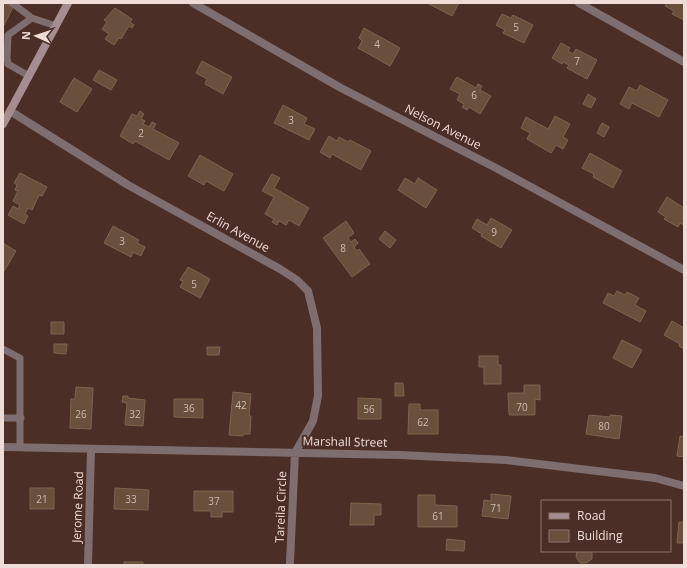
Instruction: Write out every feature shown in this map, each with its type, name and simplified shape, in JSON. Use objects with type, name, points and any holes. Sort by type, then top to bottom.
[{"type":"main road","points":[[3,124],[68,3]]},
{"type":"street","name":"Nelson Avenue","points":[[193,3],[341,88],[496,168],[684,270]]},
{"type":"street","points":[[579,3],[684,62]]},
{"type":"street","name":"Erlin Avenue","points":[[10,111],[128,185],[280,269],[297,280],[308,291],[317,328],[318,396],[313,421],[295,453]]},
{"type":"street","name":"Marshall Street","points":[[3,447],[400,455],[506,460],[655,478],[684,486]]},
{"type":"street","name":"Jerome Road","points":[[88,565],[91,449]]},
{"type":"street","name":"Tareila Circle","points":[[290,562],[295,453]]},
{"type":"lane","points":[[12,3],[32,18],[56,26]]},
{"type":"lane","points":[[29,76],[6,62],[6,58],[8,35],[32,18]]},
{"type":"lane","points":[[3,349],[20,358],[20,447]]},
{"type":"lane","points":[[3,418],[20,418]]},
{"type":"building","points":[[3,3],[13,7],[3,27]]},
{"type":"building","points":[[427,3],[459,3],[452,16]]},
{"type":"building","points":[[667,3],[684,3],[684,20],[672,14],[674,11],[665,6]]},
{"type":"building","points":[[115,8],[132,19],[130,22],[134,25],[132,28],[129,26],[121,39],[119,38],[114,45],[105,39],[109,34],[102,29],[107,22],[104,20]]},
{"type":"building","points":[[502,14],[511,18],[513,15],[533,25],[524,43],[503,33],[505,30],[496,25]]},
{"type":"building","points":[[364,28],[400,48],[390,66],[358,48],[362,41],[359,38]]},
{"type":"building","points":[[561,43],[570,48],[568,51],[573,54],[576,49],[597,60],[587,79],[567,68],[569,65],[563,62],[562,64],[552,58]]},
{"type":"building","points":[[202,61],[232,77],[223,94],[205,84],[207,79],[196,73]]},
{"type":"building","points":[[99,70],[117,80],[111,90],[93,80]]},
{"type":"building","points":[[457,77],[476,88],[478,84],[482,86],[480,90],[491,96],[480,114],[469,107],[467,110],[462,107],[464,104],[457,100],[460,94],[450,89]]},
{"type":"building","points":[[74,78],[92,89],[77,112],[60,102]]},
{"type":"building","points":[[640,85],[668,100],[659,117],[632,103],[629,109],[620,104],[629,87],[637,91]]},
{"type":"building","points":[[588,94],[596,99],[591,108],[583,104]]},
{"type":"building","points":[[283,105],[307,118],[304,124],[315,129],[309,140],[274,123]]},
{"type":"building","points":[[140,111],[144,114],[141,119],[145,121],[143,124],[149,127],[152,122],[156,124],[153,129],[179,143],[169,160],[135,141],[133,144],[120,136],[132,114],[137,116]]},
{"type":"building","points":[[555,116],[570,124],[563,137],[568,140],[563,149],[556,145],[551,153],[527,139],[530,133],[521,128],[526,117],[548,129]]},
{"type":"building","points":[[602,123],[609,127],[604,137],[597,133]]},
{"type":"building","points":[[329,136],[337,141],[339,137],[348,142],[350,140],[371,151],[361,170],[332,154],[330,158],[320,152]]},
{"type":"building","points":[[590,153],[622,171],[613,188],[593,177],[594,174],[582,168]]},
{"type":"building","points":[[200,155],[233,174],[224,191],[206,181],[204,185],[188,176]]},
{"type":"building","points":[[20,173],[47,187],[42,196],[39,195],[32,210],[28,208],[25,214],[28,216],[24,224],[8,215],[13,206],[18,209],[20,205],[13,201],[18,191],[15,190],[17,185],[14,183]]},
{"type":"building","points":[[272,174],[280,178],[274,188],[309,208],[299,226],[289,220],[286,225],[279,221],[277,225],[272,222],[274,219],[265,214],[274,197],[262,191]]},
{"type":"building","points":[[405,178],[415,184],[418,178],[437,190],[426,208],[398,190]]},
{"type":"building","points":[[667,197],[684,208],[684,225],[680,223],[678,227],[664,219],[666,217],[658,212]]},
{"type":"building","points":[[491,218],[512,230],[501,248],[481,236],[482,234],[472,228],[477,219],[487,225]]},
{"type":"building","points":[[346,221],[354,233],[348,238],[351,242],[355,239],[358,243],[354,247],[357,251],[359,249],[370,264],[352,277],[323,238]]},
{"type":"building","points":[[113,226],[139,240],[137,243],[145,247],[141,256],[133,252],[131,257],[104,243]]},
{"type":"building","points":[[385,231],[396,240],[390,248],[379,239]]},
{"type":"building","points":[[3,243],[16,251],[3,273]]},
{"type":"building","points":[[188,267],[210,279],[200,298],[180,287],[183,281],[180,280]]},
{"type":"building","points":[[617,291],[625,295],[627,292],[639,298],[635,305],[646,311],[640,322],[603,303],[608,293],[614,296]]},
{"type":"building","points":[[672,321],[684,328],[684,349],[679,346],[680,344],[664,335]]},
{"type":"building","points":[[51,322],[64,322],[64,334],[51,334]]},
{"type":"building","points":[[622,340],[642,350],[632,368],[613,358]]},
{"type":"building","points":[[54,344],[67,344],[66,354],[54,353]]},
{"type":"building","points":[[207,347],[220,347],[219,355],[207,355]]},
{"type":"building","points":[[479,356],[498,356],[498,365],[501,365],[501,384],[484,384],[484,367],[479,367]]},
{"type":"building","points":[[395,383],[403,383],[404,396],[395,396]]},
{"type":"building","points":[[524,385],[540,385],[540,400],[535,399],[535,415],[509,415],[508,393],[524,393]]},
{"type":"building","points":[[76,387],[93,388],[91,429],[70,428],[71,399],[75,399]]},
{"type":"building","points":[[233,392],[251,394],[249,416],[251,416],[250,434],[243,434],[243,436],[229,435]]},
{"type":"building","points":[[123,396],[145,400],[143,426],[125,425],[127,403],[122,402]]},
{"type":"building","points":[[358,398],[381,399],[381,419],[358,419]]},
{"type":"building","points":[[174,399],[203,399],[203,418],[174,417]]},
{"type":"building","points":[[409,404],[420,404],[420,410],[438,410],[438,434],[408,434]]},
{"type":"building","points":[[589,415],[610,417],[610,415],[622,416],[619,439],[586,434]]},
{"type":"building","points":[[680,436],[684,437],[684,457],[677,456]]},
{"type":"building","points":[[30,488],[54,488],[54,509],[30,509]]},
{"type":"building","points":[[115,488],[149,490],[148,510],[114,509]]},
{"type":"building","points":[[194,491],[233,491],[233,512],[222,512],[222,517],[211,517],[211,511],[194,511]]},
{"type":"building","points":[[491,494],[511,496],[508,519],[482,516],[484,500],[491,501]]},
{"type":"building","points":[[418,495],[435,495],[435,505],[457,506],[457,527],[418,527]]},
{"type":"building","points":[[351,503],[381,504],[381,515],[374,515],[374,525],[350,525]]},
{"type":"building","points":[[679,522],[684,522],[684,543],[677,543]]},
{"type":"building","points":[[447,539],[465,541],[464,551],[446,550]]},
{"type":"building","points":[[577,552],[592,552],[592,559],[586,563],[580,563],[576,557]]},
{"type":"building","points":[[124,562],[143,562],[143,565],[124,565]]}]
